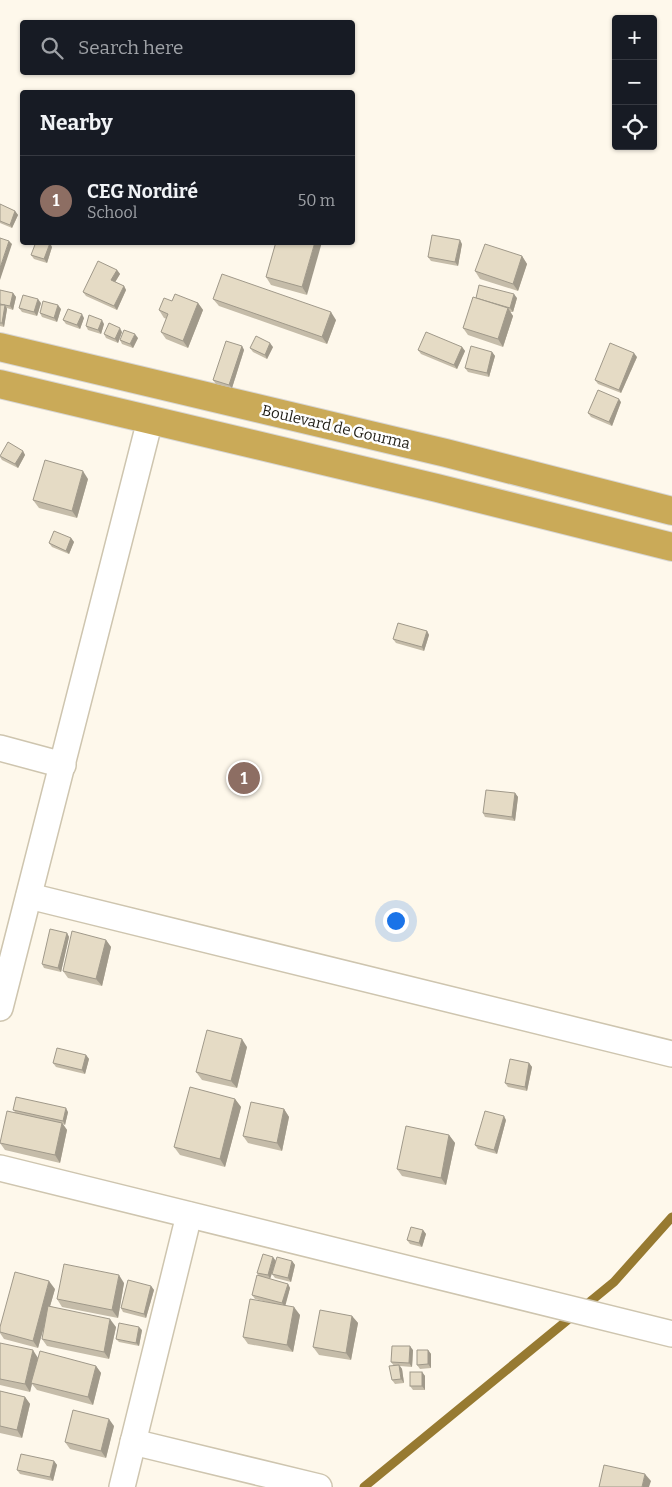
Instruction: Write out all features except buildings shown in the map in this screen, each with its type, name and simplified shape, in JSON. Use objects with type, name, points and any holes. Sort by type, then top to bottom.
[{"type":"highway","name":"Boulevard de Gourma","points":[[0,347],[446,453],[672,511]]},
{"type":"highway","points":[[0,384],[437,488],[672,547]]},
{"type":"street","points":[[0,1008],[150,420]]},
{"type":"street","points":[[0,748],[63,765]]},
{"type":"street","points":[[29,896],[672,1054]]},
{"type":"street","points":[[0,1168],[672,1334]]},
{"type":"street","points":[[122,1487],[189,1215]]},
{"type":"street","points":[[133,1442],[319,1487]]},
{"type":"waterway","points":[[364,1487],[614,1282],[672,1217]]},
{"type":"place","name":"CEG Nordiré","points":[[244,778]]}]
